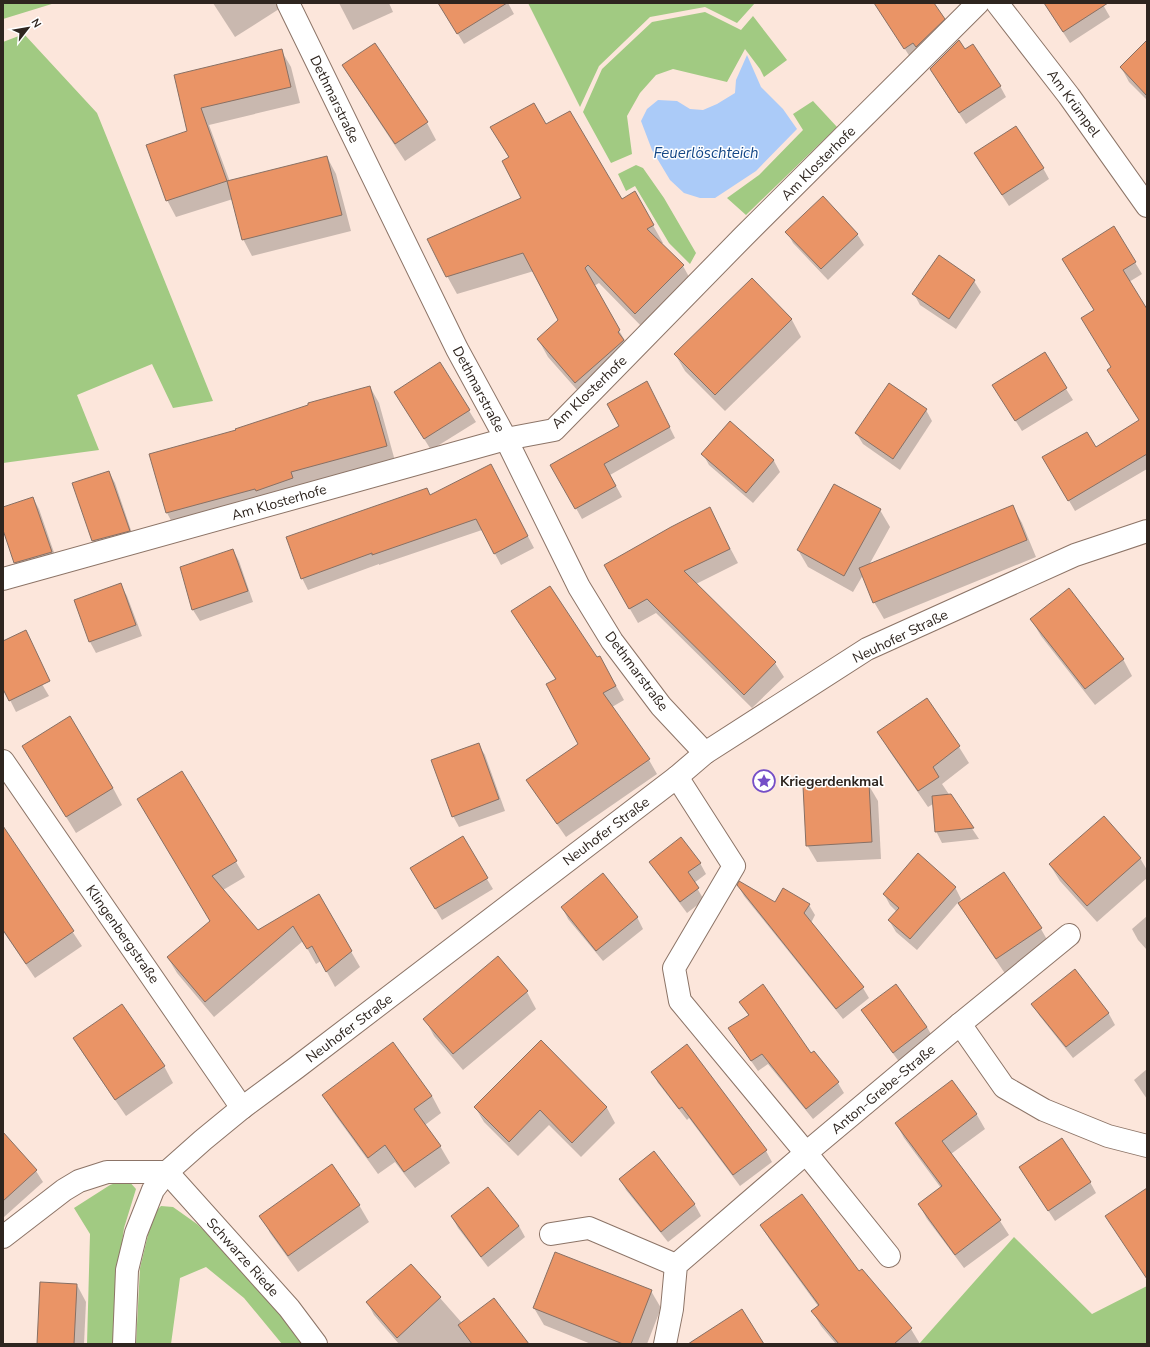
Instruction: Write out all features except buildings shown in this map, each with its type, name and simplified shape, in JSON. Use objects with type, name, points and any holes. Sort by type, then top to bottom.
[{"type":"street","name":"Dethmarstraße","points":[[288,3],[457,349],[506,439],[579,587],[612,641],[661,706],[705,753]]},
{"type":"street","name":"Am Klosterhofe","points":[[3,579],[506,439],[554,430],[749,231],[978,3]]},
{"type":"street","name":"Am Krümpel","points":[[998,3],[1070,96],[1147,206]]},
{"type":"street","name":"Neuhofer Straße","points":[[124,1344],[127,1270],[136,1234],[153,1190],[167,1172],[242,1108],[677,777],[705,753],[867,649],[1075,555],[1146,532]]},
{"type":"street","name":"Klingenbergstraße","points":[[3,761],[242,1108]]},
{"type":"street","points":[[677,777],[734,866],[674,968],[680,1001],[889,1256]]},
{"type":"street","name":"Anton-Grebe-Straße","points":[[676,1265],[806,1153],[1068,935]]},
{"type":"street","points":[[960,1024],[1004,1087],[1044,1110],[1108,1136],[1147,1146]]},
{"type":"street","points":[[3,1237],[64,1190],[79,1181],[107,1172],[167,1172]]},
{"type":"street","name":"Schwarze Riede","points":[[167,1172],[289,1308],[316,1344]]},
{"type":"street","points":[[550,1234],[589,1228],[676,1265],[672,1309],[666,1344]]},
{"type":"green space","points":[[3,3],[55,3],[3,19]]},
{"type":"green space","points":[[528,3],[755,3],[737,23],[705,7],[650,17],[599,66],[580,107]]},
{"type":"green space","points":[[705,12],[741,30],[753,16],[787,60],[764,77],[745,49],[727,82],[673,69],[656,75],[640,93],[627,116],[632,154],[611,163],[583,112],[602,69],[652,22]]},
{"type":"green space","points":[[24,34],[97,113],[213,401],[173,408],[152,364],[77,395],[99,450],[3,463],[3,42]]},
{"type":"green space","points":[[813,101],[837,127],[746,215],[727,198],[759,175],[803,130],[793,114]]},
{"type":"green space","points":[[636,165],[643,168],[664,198],[696,253],[690,264],[669,243],[635,186],[626,191],[618,174]]},
{"type":"green space","points":[[127,1179],[136,1189],[124,1228],[119,1267],[114,1344],[87,1344],[90,1234],[74,1208],[110,1185]]},
{"type":"green space","points":[[161,1206],[173,1207],[197,1224],[258,1282],[310,1344],[282,1344],[244,1298],[206,1267],[180,1278],[171,1344],[136,1344],[140,1268],[153,1214]]},
{"type":"green space","points":[[1014,1237],[1092,1314],[1147,1286],[1147,1344],[919,1344]]},
{"type":"water","name":"Feuerlöschteich","points":[[747,55],[761,87],[783,109],[797,129],[756,171],[715,198],[700,198],[684,193],[670,180],[652,150],[641,121],[647,109],[658,100],[677,101],[690,109],[703,110],[717,104],[735,93],[736,80]]},
{"type":"place","name":"Kriegerdenkmal","points":[[764,781]]}]
